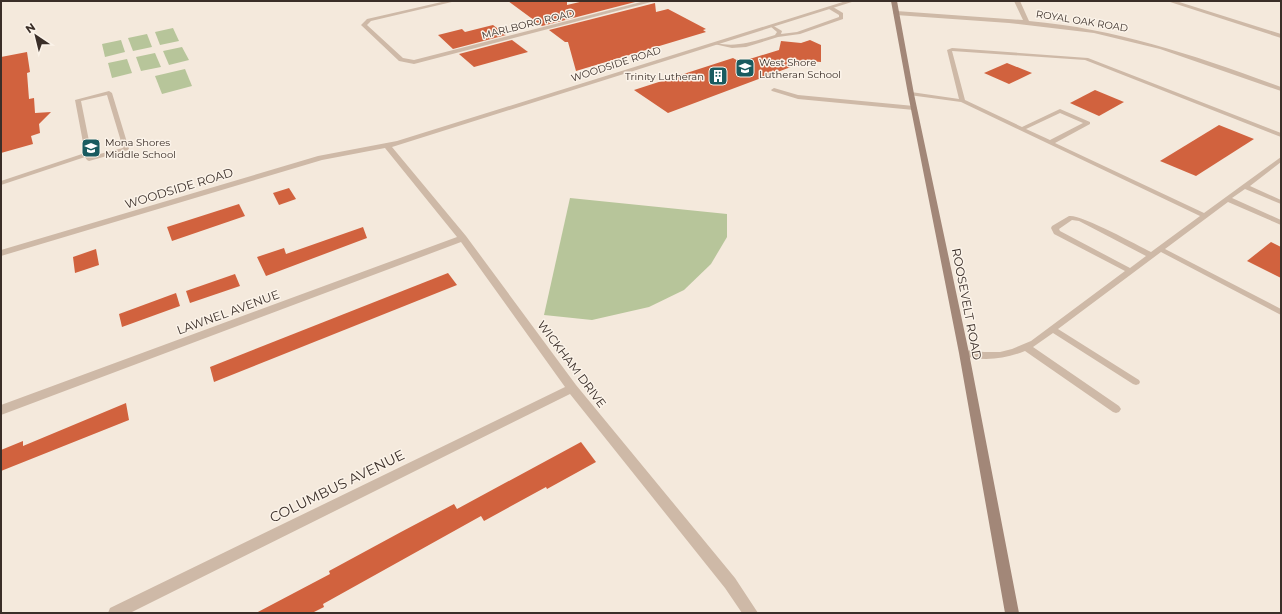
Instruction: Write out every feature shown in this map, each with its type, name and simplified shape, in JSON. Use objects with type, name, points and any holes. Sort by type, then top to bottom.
[{"type":"street","name":"MARLBORO ROAD","points":[[453,1],[369,20],[364,25],[400,60],[408,62],[652,1]]},
{"type":"street","name":"WOODSIDE ROAD","points":[[1,253],[321,158],[365,148],[387,146],[852,1]]},
{"type":"street","name":"ROOSEVELT ROAD","points":[[894,1],[911,94],[964,353],[1012,613]]},
{"type":"street","points":[[1017,1],[1027,23]]},
{"type":"street","points":[[1170,1],[1281,36]]},
{"type":"street","name":"ROYAL OAK ROAD","points":[[896,13],[1078,28],[1142,41],[1281,88]]},
{"type":"street","name":"WICKHAM DRIVE","points":[[387,146],[463,238],[572,388],[730,583],[751,613]]},
{"type":"street","name":"LAWNEL AVENUE","points":[[1,410],[463,238]]},
{"type":"street","name":"COLUMBUS AVENUE","points":[[115,613],[572,388]]},
{"type":"lane","points":[[716,44],[739,48],[777,36],[798,33],[841,18],[841,14],[831,8]]},
{"type":"lane","points":[[772,26],[780,32],[777,36]]},
{"type":"lane","points":[[962,101],[949,50],[952,49],[1086,60],[1281,135]]},
{"type":"lane","points":[[774,90],[798,97],[914,108]]},
{"type":"lane","points":[[109,93],[126,149],[89,159],[87,154],[78,100],[109,93]]},
{"type":"lane","points":[[911,94],[962,101],[1205,216]]},
{"type":"lane","points":[[1022,129],[1060,111],[1088,123],[1050,143]]},
{"type":"lane","points":[[1,183],[87,154]]},
{"type":"lane","points":[[964,353],[994,356],[1014,353],[1026,347],[1281,159]]},
{"type":"lane","points":[[1244,186],[1281,202]]},
{"type":"lane","points":[[1228,199],[1281,223]]},
{"type":"lane","points":[[1130,271],[1057,232],[1055,228],[1071,217],[1081,220],[1151,255]]},
{"type":"lane","points":[[1160,249],[1281,312]]},
{"type":"lane","points":[[1052,329],[1136,382]]},
{"type":"lane","points":[[1026,347],[1116,408]]},
{"type":"green space","points":[[173,28],[179,41],[160,45],[155,32]]},
{"type":"green space","points":[[147,34],[152,47],[133,51],[128,38]]},
{"type":"green space","points":[[121,40],[125,52],[105,57],[102,44]]},
{"type":"green space","points":[[182,47],[189,60],[169,65],[163,51]]},
{"type":"green space","points":[[155,53],[161,67],[141,71],[136,57]]},
{"type":"green space","points":[[127,59],[132,73],[112,78],[108,63]]},
{"type":"green space","points":[[185,69],[192,86],[162,94],[155,76]]},
{"type":"green space","points":[[570,198],[727,214],[727,237],[711,264],[684,290],[649,307],[592,320],[544,315]]},
{"type":"building","points":[[508,1],[567,1],[567,5],[584,1],[639,1],[542,26]]},
{"type":"building","points":[[655,3],[656,12],[668,9],[706,29],[703,30],[706,32],[576,71],[568,42],[565,42],[549,30]]},
{"type":"building","points":[[493,25],[506,35],[453,49],[438,35],[462,29],[465,32]]},
{"type":"building","points":[[512,40],[528,52],[474,67],[459,54]]},
{"type":"building","name":"Trinity Lutheran","points":[[810,40],[821,45],[821,62],[807,61],[668,113],[634,90],[733,58],[740,62],[779,50],[781,41],[801,43]]},
{"type":"building","points":[[27,52],[30,72],[27,73],[29,99],[34,98],[35,113],[51,112],[39,124],[40,133],[31,136],[33,144],[1,153],[1,57]]},
{"type":"building","points":[[1007,63],[1032,73],[1009,84],[984,73]]},
{"type":"building","points":[[1095,90],[1124,102],[1099,116],[1070,103]]},
{"type":"building","points":[[1219,125],[1254,139],[1196,176],[1160,161]]},
{"type":"building","points":[[289,188],[296,199],[279,205],[273,193]]},
{"type":"building","points":[[239,204],[245,216],[172,241],[167,227]]},
{"type":"building","points":[[363,227],[367,238],[266,276],[257,257],[284,248],[286,254]]},
{"type":"building","points":[[1271,242],[1281,247],[1281,278],[1247,261]]},
{"type":"building","points":[[96,249],[99,265],[75,273],[73,257]]},
{"type":"building","points":[[448,273],[457,285],[214,382],[210,367]]},
{"type":"building","points":[[235,274],[240,286],[190,303],[186,291]]},
{"type":"building","points":[[176,293],[180,306],[122,327],[119,314]]},
{"type":"building","points":[[126,403],[129,420],[1,471],[1,450],[23,441],[23,446]]},
{"type":"building","points":[[581,442],[596,462],[484,521],[481,516],[323,604],[324,607],[312,613],[256,613],[330,574],[329,571],[454,504],[457,509]]},
{"type":"place","name":"West Shore Lutheran School","points":[[745,68]]},
{"type":"place","name":"Trinity Lutheran","points":[[718,76]]},
{"type":"place","name":"Mona Shores Middle School","points":[[91,148]]}]
